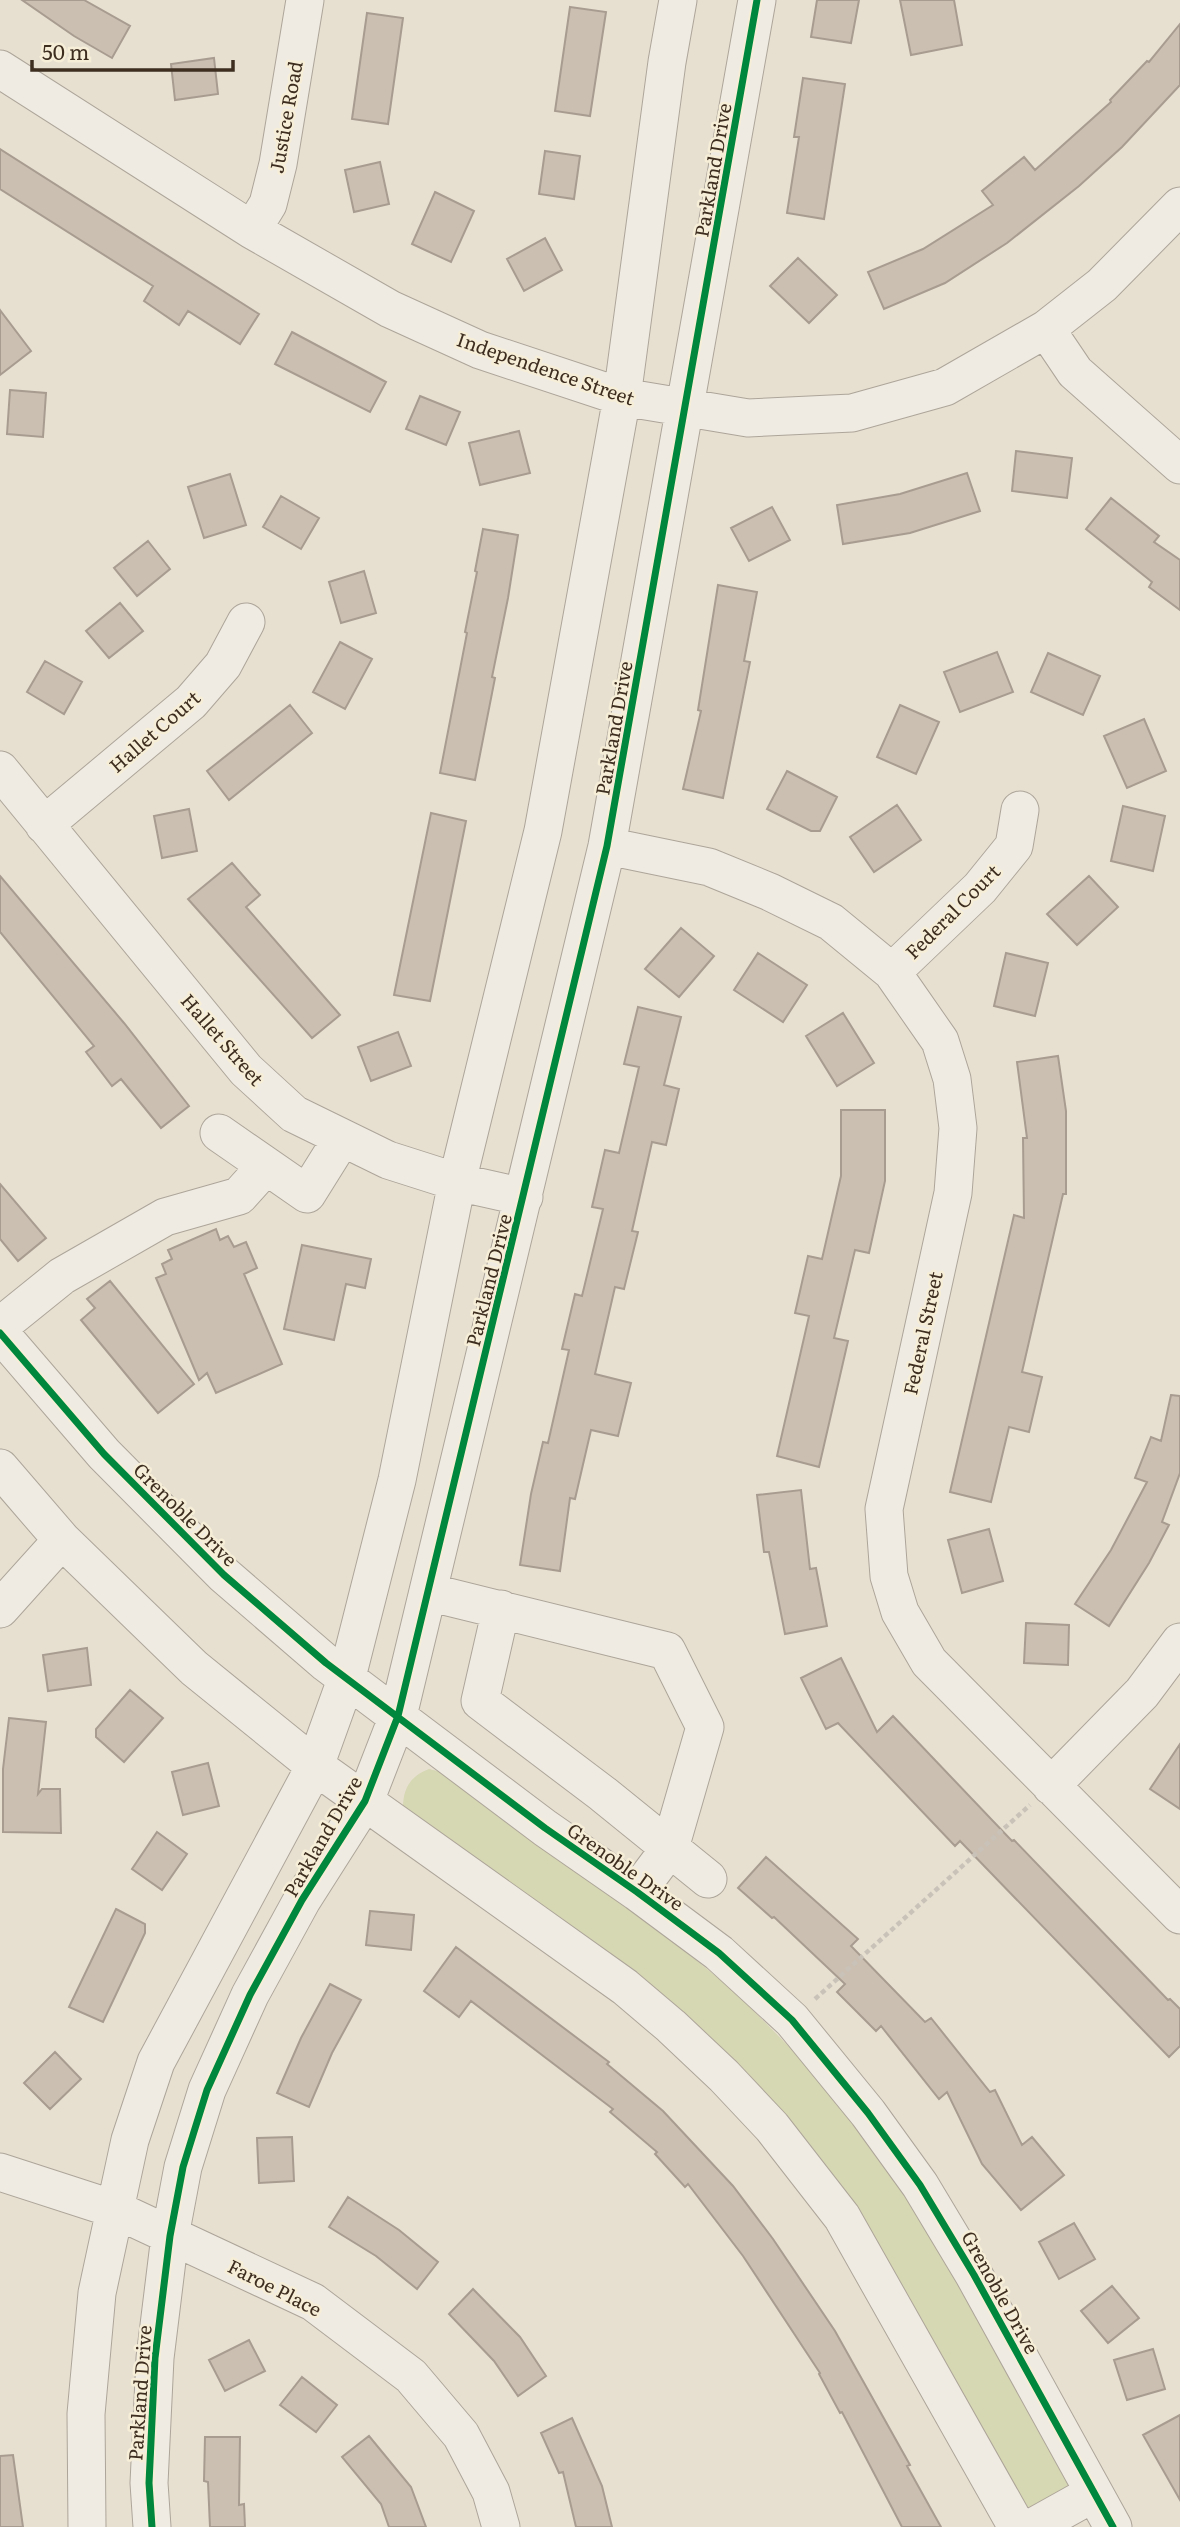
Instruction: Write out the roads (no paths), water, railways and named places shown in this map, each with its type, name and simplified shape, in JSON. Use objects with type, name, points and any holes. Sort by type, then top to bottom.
[{"type":"street","name":"Justice Road","points":[[252,230],[268,204],[278,164],[305,0]]},
{"type":"street","name":"Parkland Drive","points":[[87,2527],[86,2414],[97,2293],[130,2140],[156,2062],[315,1766],[347,1677],[397,1480],[457,1182],[543,831],[622,397],[667,62],[678,0]]},
{"type":"street","name":"Parkland Drive","points":[[152,2527],[149,2483],[155,2358],[170,2236],[183,2166],[207,2090],[257,1983],[302,1900],[365,1801],[398,1716],[607,846],[757,0]]},
{"type":"street","name":"Independence Street","points":[[0,69],[252,230],[390,309],[480,350],[622,397],[748,418],[852,413],[945,387],[1046,329],[1102,285],[1180,206]]},
{"type":"street","points":[[1046,329],[1075,372],[1180,465]]},
{"type":"street","name":"Hallet Court","points":[[44,825],[191,702],[223,665],[246,622]]},
{"type":"street","name":"Hallet Street","points":[[0,770],[246,1070],[294,1114],[388,1160],[457,1182],[524,1197]]},
{"type":"street","name":"Federal Court","points":[[892,972],[980,888],[1014,846],[1020,810]]},
{"type":"street","name":"Federal Street","points":[[607,846],[709,867],[770,892],[831,922],[892,972],[940,1041],[952,1079],[958,1128],[953,1193],[884,1508],[890,1576],[900,1612],[929,1662],[1180,1915]]},
{"type":"street","points":[[219,1133],[307,1194],[342,1138]]},
{"type":"street","points":[[0,1326],[62,1276],[165,1217],[239,1196],[266,1166]]},
{"type":"street","name":"Grenoble Drive","points":[[0,1333],[104,1454],[224,1575],[326,1663],[545,1828],[719,1953],[792,2020],[868,2113],[920,2185],[974,2275],[1112,2527]]},
{"type":"street","points":[[0,1468],[62,1540],[194,1668],[315,1766],[625,1987],[715,2067],[772,2127],[842,2217],[1017,2527]]},
{"type":"street","points":[[0,1609],[62,1540]]},
{"type":"street","points":[[428,1592],[667,1651],[705,1727],[670,1849],[637,1892]]},
{"type":"street","points":[[501,1609],[480,1701],[708,1879]]},
{"type":"street","points":[[1051,1786],[1142,1693],[1180,1642]]},
{"type":"street","name":"Faroe Place","points":[[0,2172],[114,2209],[313,2302],[411,2376],[461,2435],[491,2492],[500,2527]]},
{"type":"street","points":[[1033,2527],[1094,2493]]}]
